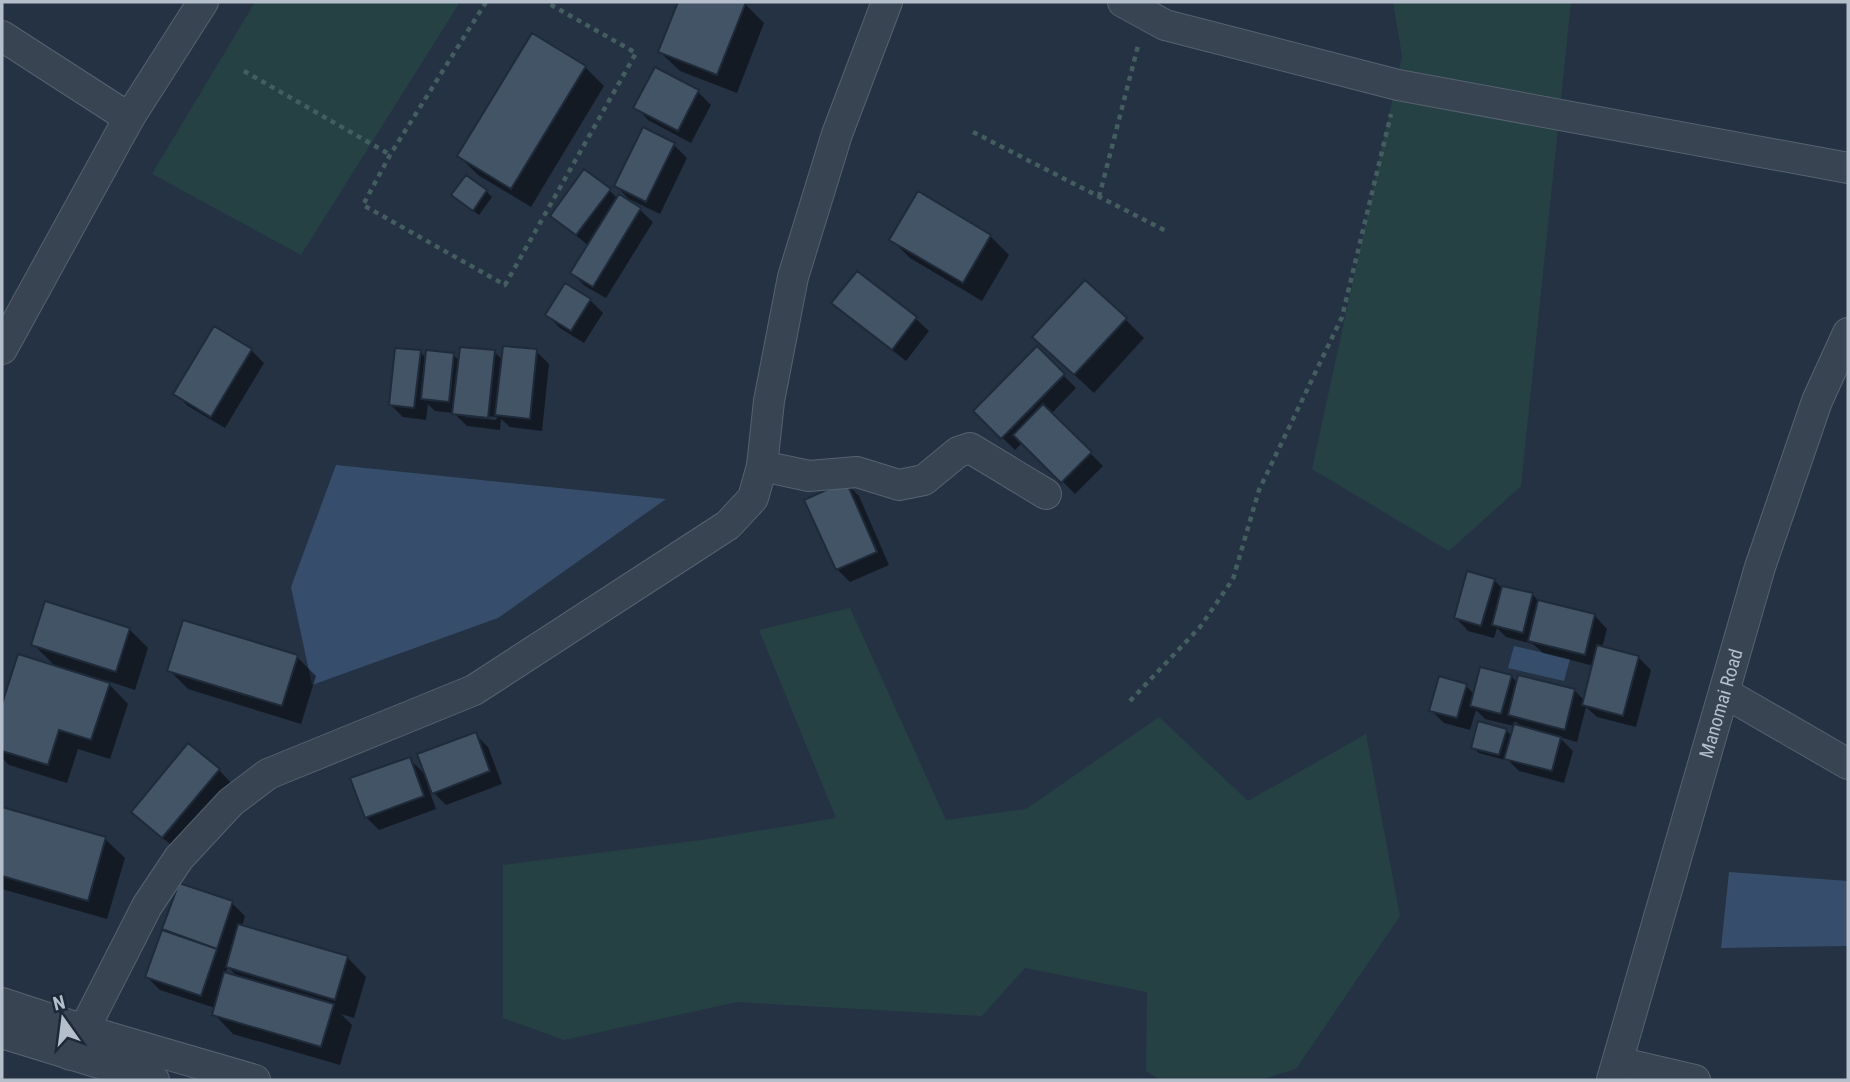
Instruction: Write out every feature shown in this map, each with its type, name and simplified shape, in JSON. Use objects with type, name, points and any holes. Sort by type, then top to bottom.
[{"type":"street","points":[[2,349],[129,118],[204,2]]},
{"type":"street","points":[[77,1042],[146,906],[179,858],[231,802],[268,774],[474,691],[728,525],[753,498],[762,466],[769,401],[793,277],[837,134],[887,2]]},
{"type":"street","points":[[1134,8],[1165,25],[1398,85],[1848,168]]},
{"type":"street","points":[[2,36],[129,118]]},
{"type":"street","name":"Manomai Road","points":[[1615,1071],[1760,567],[1817,401],[1848,333]]},
{"type":"street","points":[[762,466],[809,477],[857,472],[899,485],[924,480],[958,452],[970,448],[1046,494]]},
{"type":"street","points":[[1725,692],[1848,764]]},
{"type":"street","points":[[2,1003],[154,1080]]},
{"type":"street","points":[[2,1033],[77,1042],[255,1080]]},
{"type":"street","points":[[1615,1071],[1695,1080]]},
{"type":"path","points":[[486,2],[390,155],[363,205],[505,285],[636,52],[546,2]]},
{"type":"path","points":[[1099,197],[1134,8]]},
{"type":"path","points":[[244,71],[390,155]]},
{"type":"path","points":[[1130,701],[1200,627],[1233,579],[1259,490],[1342,317],[1398,85]]},
{"type":"path","points":[[973,132],[1166,231]]},
{"type":"green space","points":[[255,2],[460,2],[301,255],[152,174]]},
{"type":"green space","points":[[1393,2],[1571,2],[1521,486],[1449,551],[1312,469],[1402,56]]},
{"type":"green space","points":[[850,608],[946,820],[1026,809],[1159,717],[1248,801],[1366,734],[1400,916],[1296,1069],[1260,1080],[1161,1080],[1146,1071],[1147,992],[1025,968],[982,1016],[737,1002],[564,1040],[503,1018],[503,865],[702,840],[836,818],[759,630]]},
{"type":"water","points":[[336,465],[666,499],[498,618],[312,685],[291,587]]},
{"type":"water","points":[[1514,646],[1570,659],[1564,681],[1508,668]]},
{"type":"water","points":[[1729,872],[1848,881],[1848,946],[1721,948]]},
{"type":"building","points":[[678,2],[746,2],[717,75],[658,52]]},
{"type":"building","points":[[532,33],[586,66],[511,189],[457,156]]},
{"type":"building","points":[[655,67],[699,90],[678,131],[633,108]]},
{"type":"building","points":[[643,127],[675,143],[646,202],[614,186]]},
{"type":"building","points":[[584,169],[611,189],[576,235],[550,216]]},
{"type":"building","points":[[466,175],[487,190],[473,211],[451,195]]},
{"type":"building","points":[[918,191],[991,235],[963,283],[889,240]]},
{"type":"building","points":[[619,194],[641,208],[593,287],[570,273]]},
{"type":"building","points":[[857,271],[917,317],[892,350],[831,303]]},
{"type":"building","points":[[1085,280],[1127,318],[1074,375],[1032,337]]},
{"type":"building","points":[[565,283],[591,299],[571,331],[545,315]]},
{"type":"building","points":[[214,326],[252,349],[211,417],[173,394]]},
{"type":"building","points":[[503,346],[537,349],[530,419],[495,415]]},
{"type":"building","points":[[1037,346],[1065,374],[1001,439],[973,411]]},
{"type":"building","points":[[460,347],[495,350],[488,418],[452,414]]},
{"type":"building","points":[[395,348],[421,350],[414,408],[389,405]]},
{"type":"building","points":[[426,350],[454,353],[449,402],[421,399]]},
{"type":"building","points":[[1043,404],[1092,452],[1061,483],[1013,435]]},
{"type":"building","points":[[846,481],[877,552],[836,570],[804,500]]},
{"type":"building","points":[[1467,571],[1495,579],[1481,626],[1454,618]]},
{"type":"building","points":[[1502,586],[1533,593],[1523,633],[1492,625]]},
{"type":"building","points":[[1538,600],[1595,614],[1585,655],[1528,641]]},
{"type":"building","points":[[45,601],[130,628],[116,672],[31,645]]},
{"type":"building","points":[[183,620],[298,655],[282,706],[167,671]]},
{"type":"building","points":[[1597,645],[1639,656],[1623,716],[1582,705]]},
{"type":"building","points":[[18,654],[110,683],[91,740],[59,730],[48,765],[2,751],[2,704]]},
{"type":"building","points":[[1480,667],[1512,675],[1501,714],[1470,706]]},
{"type":"building","points":[[1518,675],[1575,689],[1565,730],[1508,715]]},
{"type":"building","points":[[1439,676],[1467,684],[1457,718],[1429,711]]},
{"type":"building","points":[[1478,721],[1507,729],[1499,755],[1471,748]]},
{"type":"building","points":[[1514,724],[1561,737],[1552,771],[1504,759]]},
{"type":"building","points":[[476,732],[490,771],[432,794],[417,754]]},
{"type":"building","points":[[188,743],[220,769],[162,838],[131,812]]},
{"type":"building","points":[[410,757],[424,796],[365,818],[350,778]]},
{"type":"building","points":[[2,807],[106,837],[88,901],[2,876]]},
{"type":"building","points":[[179,883],[233,901],[217,949],[162,929]]},
{"type":"building","points":[[238,924],[348,956],[335,1000],[226,967]]},
{"type":"building","points":[[162,930],[217,949],[201,996],[145,977]]},
{"type":"building","points":[[224,972],[334,1004],[321,1047],[212,1015]]}]
